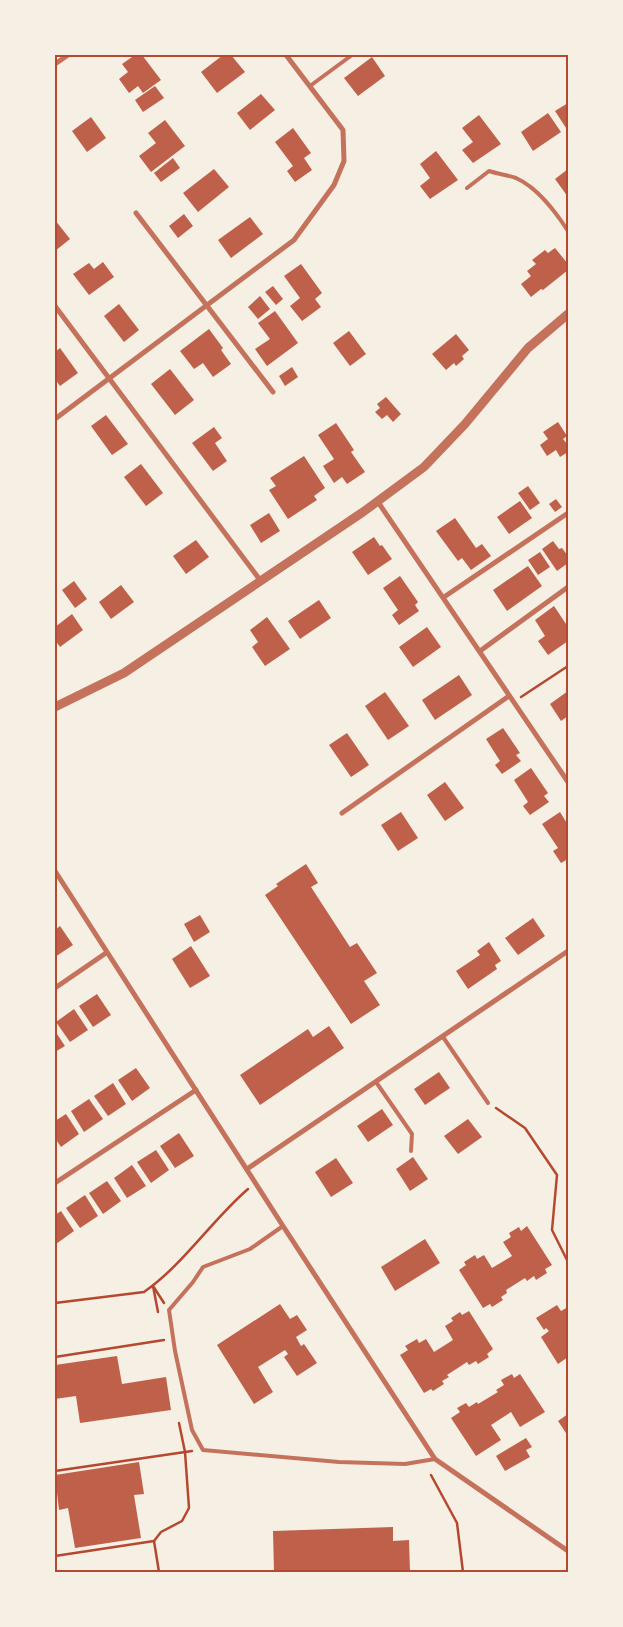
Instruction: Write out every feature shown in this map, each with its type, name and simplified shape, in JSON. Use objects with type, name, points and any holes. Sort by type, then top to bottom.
[{"type":"street","points":[[55,64],[68,55]]},
{"type":"street","points":[[55,419],[294,240],[334,186],[344,161],[344,130],[286,55]]},
{"type":"street","points":[[136,213],[273,392]]},
{"type":"street","points":[[55,306],[260,580]]},
{"type":"street","points":[[55,706],[124,673],[378,502],[424,467],[464,424],[528,348],[568,314]]},
{"type":"street","points":[[378,502],[568,782]]},
{"type":"street","points":[[444,597],[568,513]]},
{"type":"street","points":[[480,652],[568,587]]},
{"type":"street","points":[[342,813],[509,696]]},
{"type":"street","points":[[55,871],[106,953],[435,1459],[568,1551]]},
{"type":"street","points":[[247,1169],[568,952]]},
{"type":"street","points":[[55,988],[106,953]]},
{"type":"street","points":[[55,1183],[196,1090]]},
{"type":"lane","points":[[310,86],[352,55]]},
{"type":"lane","points":[[466,188],[489,171],[516,178],[536,192],[556,213],[568,231]]},
{"type":"lane","points":[[443,1037],[488,1103]]},
{"type":"lane","points":[[376,1082],[412,1134],[411,1150]]},
{"type":"lane","points":[[283,1226],[250,1249],[203,1267],[169,1310],[175,1351],[192,1430],[204,1450],[367,1463],[405,1464],[435,1459]]},
{"type":"path","points":[[514,702],[568,666]]},
{"type":"path","points":[[488,1103],[526,1128],[557,1175],[552,1230],[568,1262]]},
{"type":"path","points":[[55,1303],[144,1292],[166,1273],[256,1182]]},
{"type":"path","points":[[55,1357],[164,1340]]},
{"type":"path","points":[[55,1471],[204,1450]]},
{"type":"path","points":[[55,1555],[154,1541],[161,1532],[182,1521],[189,1508],[185,1452]]},
{"type":"path","points":[[431,1476],[457,1523],[463,1572]]},
{"type":"path","points":[[154,1541],[159,1572]]},
{"type":"building","points":[[135,55],[142,55],[161,80],[143,93],[138,86],[129,93],[119,79],[128,72],[122,64]]},
{"type":"building","points":[[223,55],[231,55],[245,72],[217,93],[201,72]]},
{"type":"building","points":[[372,57],[385,76],[358,96],[344,78]]},
{"type":"building","points":[[155,86],[164,98],[143,112],[135,100]]},
{"type":"building","points":[[261,94],[275,110],[250,130],[237,113]]},
{"type":"building","points":[[568,103],[568,131],[555,111]]},
{"type":"building","points":[[548,113],[561,132],[533,151],[521,132]]},
{"type":"building","points":[[479,115],[501,144],[473,163],[462,150],[473,142],[462,128]]},
{"type":"building","points":[[91,117],[106,138],[87,152],[72,131]]},
{"type":"building","points":[[165,120],[185,146],[151,172],[139,156],[156,143],[148,133]]},
{"type":"building","points":[[293,128],[311,153],[304,158],[312,170],[295,182],[287,171],[293,166],[275,142]]},
{"type":"building","points":[[436,151],[458,180],[430,199],[420,186],[430,178],[420,164]]},
{"type":"building","points":[[173,158],[180,168],[161,182],[154,173]]},
{"type":"building","points":[[214,169],[229,187],[198,212],[183,193]]},
{"type":"building","points":[[568,169],[568,197],[555,179]]},
{"type":"building","points":[[184,214],[193,226],[178,238],[169,226]]},
{"type":"building","points":[[250,217],[263,234],[231,258],[218,240]]},
{"type":"building","points":[[55,220],[70,239],[55,251]]},
{"type":"building","points":[[555,248],[568,264],[568,270],[531,297],[521,284],[531,276],[527,271],[536,264],[532,260],[545,250],[548,253]]},
{"type":"building","points":[[103,262],[114,277],[89,295],[73,274],[89,263],[94,269]]},
{"type":"building","points":[[301,264],[322,293],[315,299],[321,307],[302,321],[290,306],[300,298],[284,276]]},
{"type":"building","points":[[273,286],[283,299],[276,305],[265,292]]},
{"type":"building","points":[[260,296],[270,309],[258,319],[248,307]]},
{"type":"building","points":[[119,304],[139,330],[124,342],[104,316]]},
{"type":"building","points":[[275,311],[298,343],[267,366],[255,349],[270,339],[258,323]]},
{"type":"building","points":[[209,329],[223,348],[221,350],[231,364],[213,377],[203,363],[194,369],[180,351]]},
{"type":"building","points":[[349,331],[366,354],[350,366],[333,343]]},
{"type":"building","points":[[456,334],[469,350],[462,356],[464,359],[456,366],[454,363],[446,370],[432,354]]},
{"type":"building","points":[[60,348],[78,373],[60,386],[55,379],[55,352]]},
{"type":"building","points":[[292,367],[298,377],[285,386],[279,376]]},
{"type":"building","points":[[170,369],[194,400],[175,415],[151,384]]},
{"type":"building","points":[[386,397],[401,414],[393,422],[387,415],[382,419],[375,412],[380,408],[377,404]]},
{"type":"building","points":[[106,415],[128,444],[112,455],[91,426]]},
{"type":"building","points":[[558,422],[567,436],[563,439],[568,445],[568,452],[560,457],[556,450],[547,456],[540,445],[548,439],[543,432]]},
{"type":"building","points":[[336,423],[354,450],[351,452],[365,472],[347,484],[342,477],[334,483],[323,466],[334,459],[318,435]]},
{"type":"building","points":[[214,427],[222,438],[215,443],[227,461],[213,471],[192,443]]},
{"type":"building","points":[[304,456],[325,488],[314,496],[317,500],[288,519],[269,490],[276,486],[270,478]]},
{"type":"building","points":[[141,464],[163,493],[146,506],[124,477]]},
{"type":"building","points":[[528,486],[540,503],[530,510],[518,493]]},
{"type":"building","points":[[556,499],[562,507],[555,512],[549,504]]},
{"type":"building","points":[[520,501],[532,518],[509,534],[497,517]]},
{"type":"building","points":[[269,513],[280,531],[261,543],[250,525]]},
{"type":"building","points":[[455,518],[476,548],[482,544],[491,556],[471,570],[462,558],[458,561],[436,531]]},
{"type":"building","points":[[374,537],[392,559],[368,575],[352,552]]},
{"type":"building","points":[[196,540],[209,557],[186,574],[173,556]]},
{"type":"building","points":[[553,541],[568,556],[568,563],[557,571],[542,549]]},
{"type":"building","points":[[540,552],[550,567],[538,575],[528,560]]},
{"type":"building","points":[[528,566],[542,586],[507,611],[493,590]]},
{"type":"building","points":[[400,576],[418,602],[415,605],[419,611],[399,625],[392,615],[398,610],[383,588]]},
{"type":"building","points":[[74,581],[87,599],[75,608],[62,590]]},
{"type":"building","points":[[121,585],[134,602],[111,619],[99,602]]},
{"type":"building","points":[[319,600],[331,618],[300,639],[288,621]]},
{"type":"building","points":[[554,606],[568,627],[568,641],[548,655],[538,641],[545,636],[535,620]]},
{"type":"building","points":[[72,614],[83,630],[60,647],[55,640],[55,627]]},
{"type":"building","points":[[267,617],[290,649],[265,666],[252,647],[258,642],[250,630]]},
{"type":"building","points":[[427,627],[441,647],[413,667],[399,647]]},
{"type":"building","points":[[459,675],[472,695],[435,720],[422,700]]},
{"type":"building","points":[[568,691],[568,716],[561,721],[550,704]]},
{"type":"building","points":[[385,692],[409,726],[388,740],[365,706]]},
{"type":"building","points":[[503,728],[520,753],[516,755],[521,761],[502,774],[495,765],[500,761],[486,739]]},
{"type":"building","points":[[347,733],[369,765],[351,777],[329,745]]},
{"type":"building","points":[[531,768],[548,793],[544,796],[549,802],[530,815],[523,806],[528,802],[514,780]]},
{"type":"building","points":[[445,782],[464,808],[445,821],[427,795]]},
{"type":"building","points":[[401,812],[418,838],[398,851],[381,825]]},
{"type":"building","points":[[560,812],[568,825],[568,859],[561,863],[553,851],[558,848],[542,824]]},
{"type":"building","points":[[306,864],[318,883],[311,887],[350,947],[357,943],[377,973],[364,981],[380,1005],[351,1024],[265,895],[278,886],[276,884]]},
{"type":"building","points":[[200,915],[210,932],[194,942],[184,924]]},
{"type":"building","points":[[533,918],[545,936],[518,955],[505,938]]},
{"type":"building","points":[[60,926],[73,945],[55,957],[55,930]]},
{"type":"building","points":[[489,942],[501,961],[495,965],[497,969],[468,989],[456,971],[480,955],[477,951]]},
{"type":"building","points":[[191,946],[210,976],[190,988],[172,959]]},
{"type":"building","points":[[97,994],[111,1015],[93,1027],[79,1006]]},
{"type":"building","points":[[74,1009],[88,1030],[70,1042],[56,1022]]},
{"type":"building","points":[[329,1026],[344,1048],[260,1105],[240,1075],[308,1029],[313,1037]]},
{"type":"building","points":[[55,1031],[65,1046],[55,1052]]},
{"type":"building","points":[[136,1068],[150,1088],[132,1101],[118,1080]]},
{"type":"building","points":[[439,1072],[450,1088],[425,1105],[414,1089]]},
{"type":"building","points":[[113,1083],[126,1104],[108,1116],[94,1096]]},
{"type":"building","points":[[89,1099],[103,1119],[84,1132],[71,1111]]},
{"type":"building","points":[[382,1109],[393,1125],[368,1142],[357,1126]]},
{"type":"building","points":[[66,1114],[79,1134],[61,1147],[55,1138],[55,1121]]},
{"type":"building","points":[[468,1119],[482,1137],[458,1154],[444,1136]]},
{"type":"building","points":[[179,1133],[194,1156],[175,1168],[160,1146]]},
{"type":"building","points":[[156,1150],[169,1170],[151,1183],[137,1162]]},
{"type":"building","points":[[413,1157],[428,1179],[410,1191],[396,1169]]},
{"type":"building","points":[[336,1158],[353,1183],[331,1197],[315,1172]]},
{"type":"building","points":[[132,1165],[146,1186],[127,1198],[114,1178]]},
{"type":"building","points":[[107,1181],[121,1201],[103,1214],[89,1193]]},
{"type":"building","points":[[85,1195],[98,1216],[80,1228],[66,1208]]},
{"type":"building","points":[[61,1211],[74,1231],[56,1244],[55,1215]]},
{"type":"building","points":[[527,1226],[552,1265],[545,1269],[547,1273],[536,1280],[534,1276],[527,1281],[525,1278],[506,1290],[507,1293],[501,1297],[503,1300],[492,1307],[490,1304],[483,1308],[459,1270],[466,1265],[464,1262],[475,1255],[477,1259],[484,1255],[492,1268],[512,1256],[503,1242],[511,1237],[509,1233],[519,1227],[521,1231]]},
{"type":"building","points":[[425,1239],[440,1263],[395,1291],[381,1267]]},
{"type":"building","points":[[280,1304],[290,1319],[297,1315],[307,1330],[296,1337],[301,1346],[304,1344],[317,1363],[297,1376],[284,1357],[288,1354],[285,1350],[258,1367],[273,1392],[254,1404],[217,1345]]},
{"type":"building","points":[[557,1305],[561,1311],[568,1307],[568,1357],[558,1364],[541,1337],[549,1331],[546,1328],[544,1330],[536,1318]]},
{"type":"building","points":[[469,1311],[493,1349],[487,1354],[489,1357],[478,1364],[476,1361],[469,1365],[467,1362],[447,1375],[449,1377],[442,1381],[444,1384],[433,1391],[431,1389],[424,1393],[400,1355],[408,1350],[405,1346],[417,1339],[419,1343],[426,1339],[434,1352],[453,1340],[445,1326],[453,1321],[451,1318],[460,1312],[462,1315]]},
{"type":"building","points":[[117,1356],[122,1384],[166,1377],[171,1410],[80,1423],[76,1396],[55,1399],[55,1365]]},
{"type":"building","points":[[512,1374],[514,1378],[520,1374],[545,1412],[520,1427],[511,1412],[491,1425],[501,1440],[476,1456],[451,1418],[460,1412],[457,1408],[466,1403],[469,1407],[477,1402],[478,1404],[498,1392],[496,1390],[504,1385],[501,1380]]},
{"type":"building","points":[[568,1414],[568,1436],[558,1421]]},
{"type":"building","points":[[526,1438],[532,1447],[526,1450],[530,1457],[505,1471],[496,1456]]},
{"type":"building","points":[[139,1462],[144,1494],[134,1495],[141,1538],[75,1548],[68,1508],[59,1510],[55,1475]]},
{"type":"building","points":[[393,1527],[393,1541],[409,1540],[410,1572],[274,1572],[273,1531]]}]
